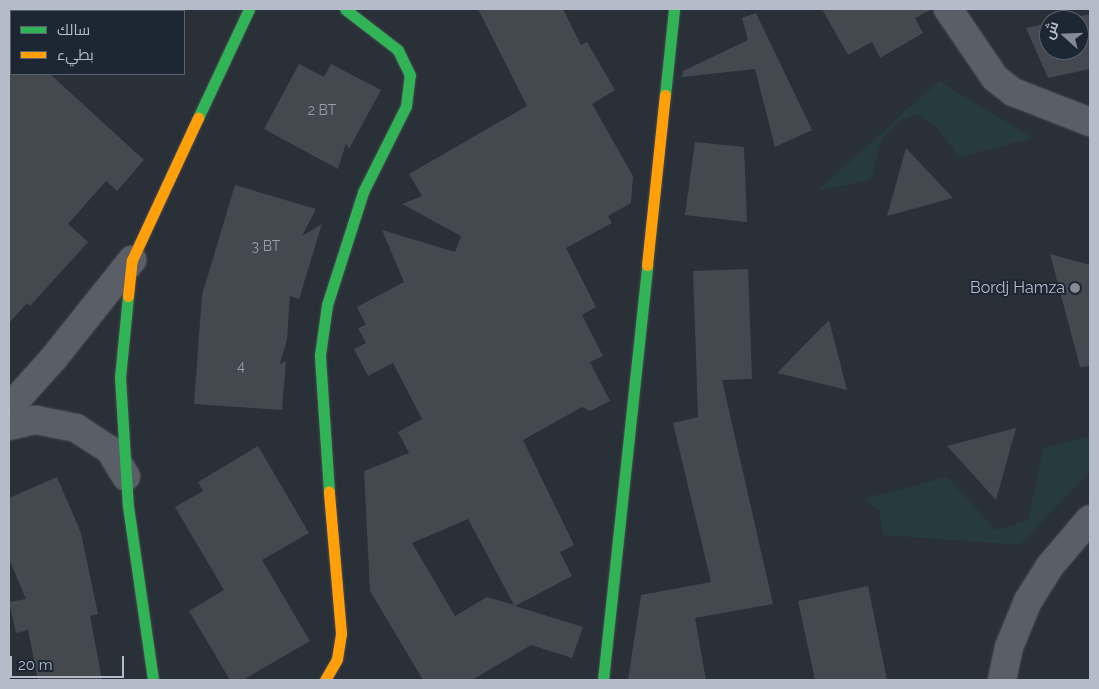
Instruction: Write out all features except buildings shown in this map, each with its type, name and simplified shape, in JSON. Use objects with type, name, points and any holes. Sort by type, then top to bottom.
[{"type":"street","points":[[9,408],[53,359],[132,260],[249,9]]},
{"type":"street","points":[[325,680],[336,659],[340,633],[322,413],[320,355],[326,313],[363,192],[406,106],[410,76],[398,50],[345,9]]},
{"type":"street","points":[[602,680],[674,9]]},
{"type":"street","points":[[953,18],[995,78],[1013,92],[1090,122]]},
{"type":"street","points":[[132,260],[120,377],[126,477],[153,680]]},
{"type":"street","points":[[9,426],[36,420],[76,428],[110,450],[126,477]]},
{"type":"street","points":[[1002,680],[1008,647],[1028,601],[1048,567],[1090,519]]},
{"type":"green space","points":[[939,81],[1033,138],[959,157],[937,127],[919,115],[911,116],[899,121],[881,140],[871,180],[817,191]]},
{"type":"green space","points":[[1090,436],[1090,471],[1020,545],[883,535],[879,509],[862,499],[947,477],[996,530],[1028,520],[1043,448]]},
{"type":"traffic: fast","points":[[198,118],[249,9]]},
{"type":"traffic: fast","points":[[329,492],[320,355],[327,305],[363,192],[406,106],[410,75],[398,50],[345,9]]},
{"type":"traffic: fast","points":[[665,95],[674,9]]},
{"type":"traffic: fast","points":[[603,680],[647,265]]},
{"type":"traffic: fast","points":[[128,296],[120,377],[128,506],[153,680]]},
{"type":"traffic: slow","points":[[647,265],[665,95]]},
{"type":"traffic: slow","points":[[128,296],[132,260],[198,118]]},
{"type":"traffic: slow","points":[[325,680],[337,659],[341,633],[329,492]]},
{"type":"place","name":"Bordj Hamza","points":[[1075,288]]}]
